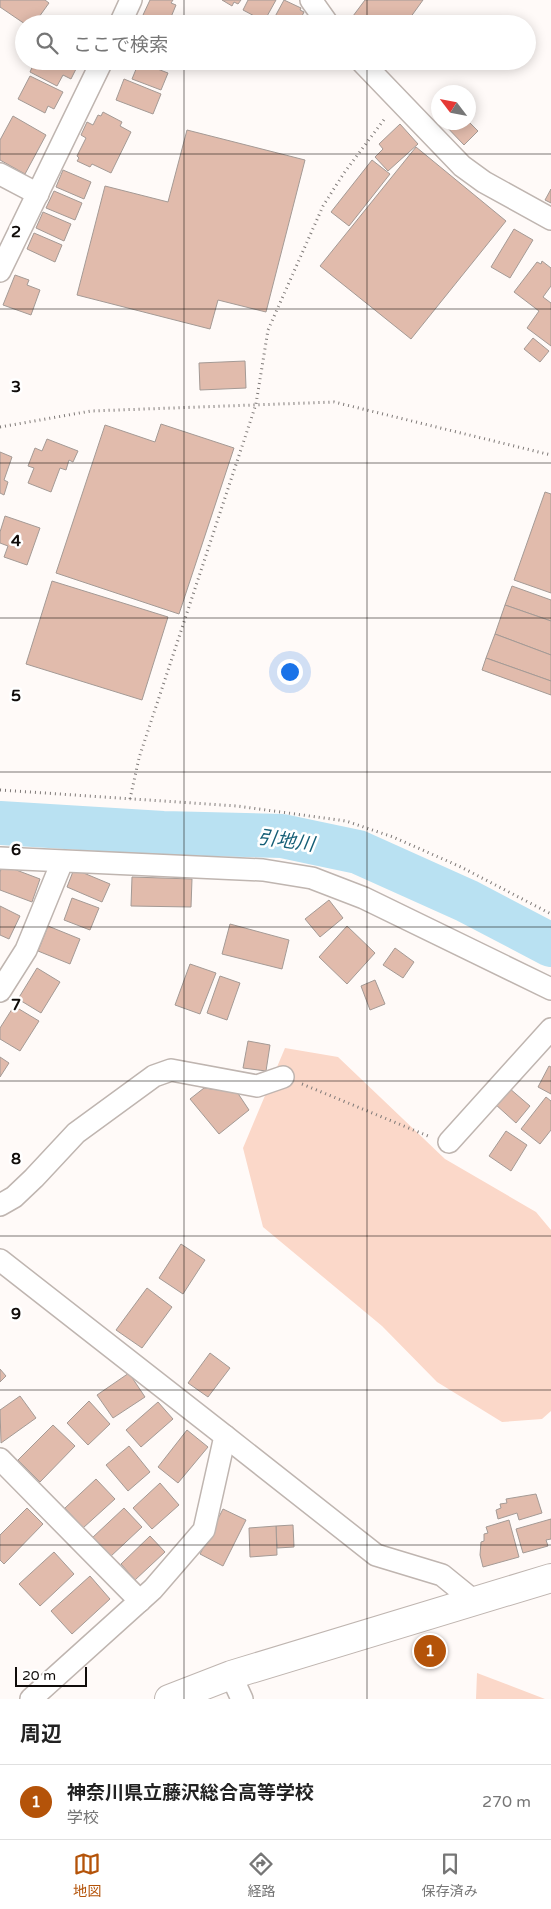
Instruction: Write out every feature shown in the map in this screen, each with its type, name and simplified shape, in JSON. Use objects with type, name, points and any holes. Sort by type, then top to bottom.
[{"type":"street","points":[[124,15],[131,0]]},
{"type":"street","points":[[310,0],[321,15]]},
{"type":"street","points":[[0,270],[98,70]]},
{"type":"street","points":[[369,70],[462,166],[484,182],[551,219]]},
{"type":"street","points":[[0,174],[38,194]]},
{"type":"street","points":[[0,858],[263,870],[312,878],[364,898],[551,989]]},
{"type":"street","points":[[0,991],[26,950],[62,862]]},
{"type":"street","points":[[449,1142],[551,1030]]},
{"type":"street","points":[[0,1205],[34,1178],[76,1133],[154,1076],[171,1070],[257,1086],[283,1077]]},
{"type":"street","points":[[0,1260],[376,1555],[442,1575],[474,1601]]},
{"type":"street","points":[[31,1699],[153,1589],[204,1530],[225,1436]]},
{"type":"street","points":[[0,1459],[140,1601]]},
{"type":"street","points":[[170,1699],[231,1675],[551,1578]]},
{"type":"street","points":[[231,1675],[242,1699]]},
{"type":"path","points":[[130,799],[139,758],[256,404],[268,330],[323,206],[344,173],[398,101]]},
{"type":"path","points":[[0,428],[91,411],[334,402],[551,455]]},
{"type":"path","points":[[0,790],[237,806],[346,821],[393,837],[461,867],[551,914]]},
{"type":"path","points":[[283,1077],[423,1135],[449,1142]]},
{"type":"shaded area","points":[[285,1048],[338,1057],[445,1159],[536,1212],[551,1230],[551,1411],[542,1419],[502,1422],[437,1382],[382,1326],[263,1227],[243,1148]]},
{"type":"shaded area","points":[[477,1673],[545,1699],[476,1699]]},
{"type":"building","points":[[0,0],[45,0],[49,3],[40,15],[15,15],[15,17],[0,7]]},
{"type":"building","points":[[150,0],[173,0],[171,3],[176,5],[172,15],[143,15]]},
{"type":"building","points":[[222,0],[241,0],[238,4],[234,2],[232,6]]},
{"type":"building","points":[[248,0],[276,0],[268,15],[252,15],[243,10]]},
{"type":"building","points":[[284,0],[301,8],[300,10],[304,12],[302,15],[276,15]]},
{"type":"building","points":[[365,0],[423,0],[412,15],[354,15]]},
{"type":"building","points":[[31,70],[76,70],[71,79],[63,75],[57,86],[30,72]]},
{"type":"building","points":[[136,70],[160,70],[168,73],[161,90],[132,79]]},
{"type":"building","points":[[30,76],[63,92],[54,109],[48,106],[45,113],[18,99]]},
{"type":"building","points":[[124,79],[161,94],[153,114],[116,100]]},
{"type":"building","points":[[103,112],[122,122],[120,126],[131,132],[111,173],[92,164],[90,167],[77,161],[79,158],[77,156],[86,138],[81,135],[87,122],[93,125],[98,115],[101,116]]},
{"type":"building","points":[[13,116],[46,135],[25,174],[0,160],[0,140]]},
{"type":"building","points":[[400,124],[418,144],[388,171],[375,157],[383,149],[379,144]]},
{"type":"building","points":[[476,129],[478,131],[464,145],[450,130]]},
{"type":"building","points":[[187,130],[305,160],[266,312],[218,300],[210,329],[77,295],[105,186],[168,202]]},
{"type":"building","points":[[416,147],[506,221],[411,339],[320,266]]},
{"type":"building","points":[[372,160],[390,174],[349,226],[331,212]]},
{"type":"building","points":[[63,170],[91,182],[84,199],[56,187]]},
{"type":"building","points":[[551,189],[551,203],[545,200]]},
{"type":"building","points":[[54,191],[82,203],[75,220],[46,208]]},
{"type":"building","points":[[43,212],[71,224],[64,241],[36,228]]},
{"type":"building","points":[[514,229],[533,240],[510,278],[491,267]]},
{"type":"building","points":[[34,233],[62,245],[55,262],[27,249]]},
{"type":"building","points":[[542,261],[551,268],[551,286],[543,297],[551,303],[551,346],[527,328],[539,311],[514,292],[537,262],[541,264]]},
{"type":"building","points":[[15,275],[29,280],[27,285],[40,290],[31,315],[3,305]]},
{"type":"building","points":[[533,338],[549,351],[540,362],[524,349]]},
{"type":"building","points":[[245,361],[246,388],[200,390],[199,363]]},
{"type":"building","points":[[161,424],[234,448],[179,614],[56,573],[105,425],[155,442]]},
{"type":"building","points":[[47,439],[78,451],[73,462],[69,460],[66,470],[60,468],[51,492],[28,483],[34,468],[28,466],[35,448],[42,451]]},
{"type":"building","points":[[0,452],[12,457],[4,480],[8,482],[4,495],[0,493]]},
{"type":"building","points":[[545,492],[551,494],[551,593],[514,580]]},
{"type":"building","points":[[5,516],[40,528],[27,565],[4,557],[8,546],[0,543],[0,532]]},
{"type":"building","points":[[52,581],[168,617],[142,700],[26,664]]},
{"type":"building","points":[[512,586],[551,600],[551,621],[505,605]]},
{"type":"building","points":[[505,605],[551,621],[551,655],[495,634]]},
{"type":"building","points":[[495,634],[551,655],[551,681],[486,658]]},
{"type":"building","points":[[486,658],[551,681],[551,695],[482,670]]},
{"type":"building","points":[[3,865],[40,879],[32,902],[0,890],[0,872]]},
{"type":"building","points":[[74,869],[110,884],[102,902],[67,887]]},
{"type":"building","points":[[132,877],[192,879],[191,907],[131,906]]},
{"type":"building","points":[[72,898],[99,908],[90,930],[64,920]]},
{"type":"building","points":[[329,900],[343,918],[320,937],[305,919]]},
{"type":"building","points":[[0,906],[20,916],[9,939],[0,935]]},
{"type":"building","points":[[230,924],[289,940],[282,969],[222,954]]},
{"type":"building","points":[[48,926],[80,939],[70,964],[38,951]]},
{"type":"building","points":[[347,926],[375,953],[347,984],[319,957]]},
{"type":"building","points":[[395,948],[414,962],[403,978],[383,965]]},
{"type":"building","points":[[190,964],[216,973],[200,1014],[175,1005]]},
{"type":"building","points":[[37,968],[60,982],[41,1013],[18,999]]},
{"type":"building","points":[[220,976],[240,983],[227,1020],[207,1013]]},
{"type":"building","points":[[375,980],[385,1004],[370,1010],[361,986]]},
{"type":"building","points":[[14,1006],[39,1021],[20,1051],[0,1039],[0,1028]]},
{"type":"building","points":[[248,1041],[270,1045],[266,1071],[243,1068]]},
{"type":"building","points":[[0,1057],[9,1063],[0,1077]]},
{"type":"building","points":[[549,1066],[551,1067],[551,1094],[538,1087]]},
{"type":"building","points":[[204,1088],[237,1092],[249,1110],[219,1134],[190,1099]]},
{"type":"building","points":[[509,1088],[530,1106],[516,1123],[495,1104]]},
{"type":"building","points":[[546,1097],[551,1101],[551,1130],[540,1144],[521,1129]]},
{"type":"building","points":[[506,1131],[527,1145],[511,1171],[489,1156]]},
{"type":"building","points":[[181,1244],[205,1260],[183,1294],[159,1278]]},
{"type":"building","points":[[147,1288],[172,1307],[142,1348],[116,1330]]},
{"type":"building","points":[[210,1353],[230,1368],[208,1397],[188,1383]]},
{"type":"building","points":[[0,1369],[6,1376],[0,1382]]},
{"type":"building","points":[[129,1373],[145,1397],[113,1418],[97,1395]]},
{"type":"building","points":[[20,1396],[36,1418],[1,1443],[0,1410]]},
{"type":"building","points":[[89,1401],[110,1424],[88,1445],[67,1423]]},
{"type":"building","points":[[158,1402],[173,1419],[141,1447],[126,1430]]},
{"type":"building","points":[[53,1425],[75,1446],[40,1482],[18,1460]]},
{"type":"building","points":[[187,1430],[208,1447],[178,1483],[158,1467]]},
{"type":"building","points":[[129,1446],[150,1472],[128,1491],[106,1465]]},
{"type":"building","points":[[96,1479],[115,1499],[83,1528],[65,1508]]},
{"type":"building","points":[[160,1483],[179,1505],[152,1529],[133,1508]]},
{"type":"building","points":[[536,1494],[542,1513],[519,1520],[517,1513],[498,1519],[496,1510],[501,1508],[500,1504],[507,1503],[506,1499]]},
{"type":"building","points":[[27,1508],[43,1524],[4,1564],[0,1560],[0,1535]]},
{"type":"building","points":[[124,1508],[142,1527],[110,1557],[92,1538]]},
{"type":"building","points":[[223,1509],[246,1520],[223,1566],[200,1554]]},
{"type":"building","points":[[551,1519],[551,1539],[546,1540],[548,1546],[523,1553],[516,1529]]},
{"type":"building","points":[[509,1520],[519,1557],[483,1567],[480,1555],[481,1542],[484,1541],[484,1534],[488,1533],[486,1527]]},
{"type":"building","points":[[293,1525],[294,1547],[277,1548],[276,1526]]},
{"type":"building","points":[[276,1526],[277,1555],[250,1557],[249,1528]]},
{"type":"building","points":[[150,1536],[165,1552],[135,1580],[121,1564]]},
{"type":"building","points":[[54,1552],[74,1574],[40,1606],[19,1584]]},
{"type":"building","points":[[90,1576],[110,1599],[72,1634],[51,1611]]},
{"type":"waterway","name":"引地川","points":[[0,823],[163,833],[282,836],[358,852],[467,901],[551,945]]},
{"type":"place","name":"神奈川県立藤沢総合高等学校","points":[[430,1651]]}]
